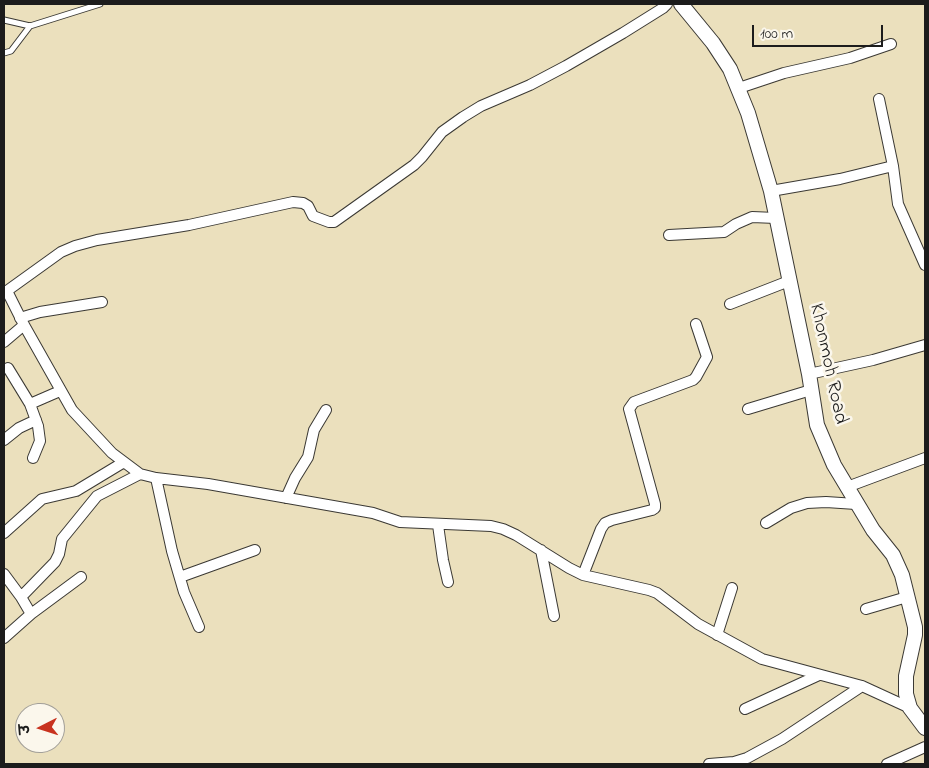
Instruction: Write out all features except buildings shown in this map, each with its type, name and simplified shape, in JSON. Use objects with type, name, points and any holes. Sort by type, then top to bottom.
[{"type":"main road","name":"Khonmoh Road","points":[[682,4],[713,43],[730,69],[748,113],[771,191],[809,374],[817,425],[834,465],[873,530],[893,555],[902,576],[915,627],[905,684],[906,694],[910,708],[925,728]]},
{"type":"street","points":[[667,4],[623,33],[566,66],[463,116],[442,132],[414,165],[334,222],[313,216],[308,206],[303,203],[293,202],[189,225],[97,240],[62,252],[5,292],[72,410],[112,453],[140,474],[373,513],[400,522],[497,528],[516,534],[583,575],[650,590],[698,624],[762,660],[862,686],[910,708]]},
{"type":"street","points":[[739,88],[784,73],[850,58],[891,44]]},
{"type":"street","points":[[879,99],[893,166],[898,204],[925,265]]},
{"type":"street","points":[[771,191],[840,180],[893,166]]},
{"type":"street","points":[[669,235],[724,232],[750,218],[776,218]]},
{"type":"street","points":[[730,304],[789,281]]},
{"type":"street","points":[[4,342],[22,321],[40,312],[102,302]]},
{"type":"street","points":[[583,575],[605,523],[655,508],[656,504],[629,408],[634,402],[693,380],[696,377],[707,357],[696,324]]},
{"type":"street","points":[[809,374],[873,360],[925,345]]},
{"type":"street","points":[[5,366],[30,404],[36,420],[40,438],[33,458]]},
{"type":"street","points":[[748,409],[811,390]]},
{"type":"street","points":[[30,404],[60,391]]},
{"type":"street","points":[[286,498],[295,478],[308,457],[314,430],[326,410]]},
{"type":"street","points":[[4,440],[19,428],[36,420]]},
{"type":"street","points":[[847,487],[925,458]]},
{"type":"street","points":[[4,533],[42,499],[76,490],[124,462]]},
{"type":"street","points":[[21,596],[54,562],[59,554],[62,539],[94,499],[101,493],[140,474]]},
{"type":"street","points":[[156,478],[172,551],[191,610],[199,627]]},
{"type":"street","points":[[766,522],[792,508],[807,503],[856,504]]},
{"type":"street","points":[[438,525],[448,582]]},
{"type":"street","points":[[180,577],[254,550]]},
{"type":"street","points":[[541,550],[554,616]]},
{"type":"street","points":[[4,574],[21,596],[31,614]]},
{"type":"street","points":[[4,638],[31,614],[81,577]]},
{"type":"street","points":[[717,635],[732,588]]},
{"type":"street","points":[[866,609],[907,597]]},
{"type":"street","points":[[745,709],[819,675]]},
{"type":"street","points":[[710,764],[734,762],[746,758],[782,739],[862,686]]},
{"type":"street","points":[[887,764],[925,747]]},
{"type":"lane","points":[[4,20],[30,26],[100,4]]},
{"type":"lane","points":[[4,53],[11,51],[30,26]]}]
